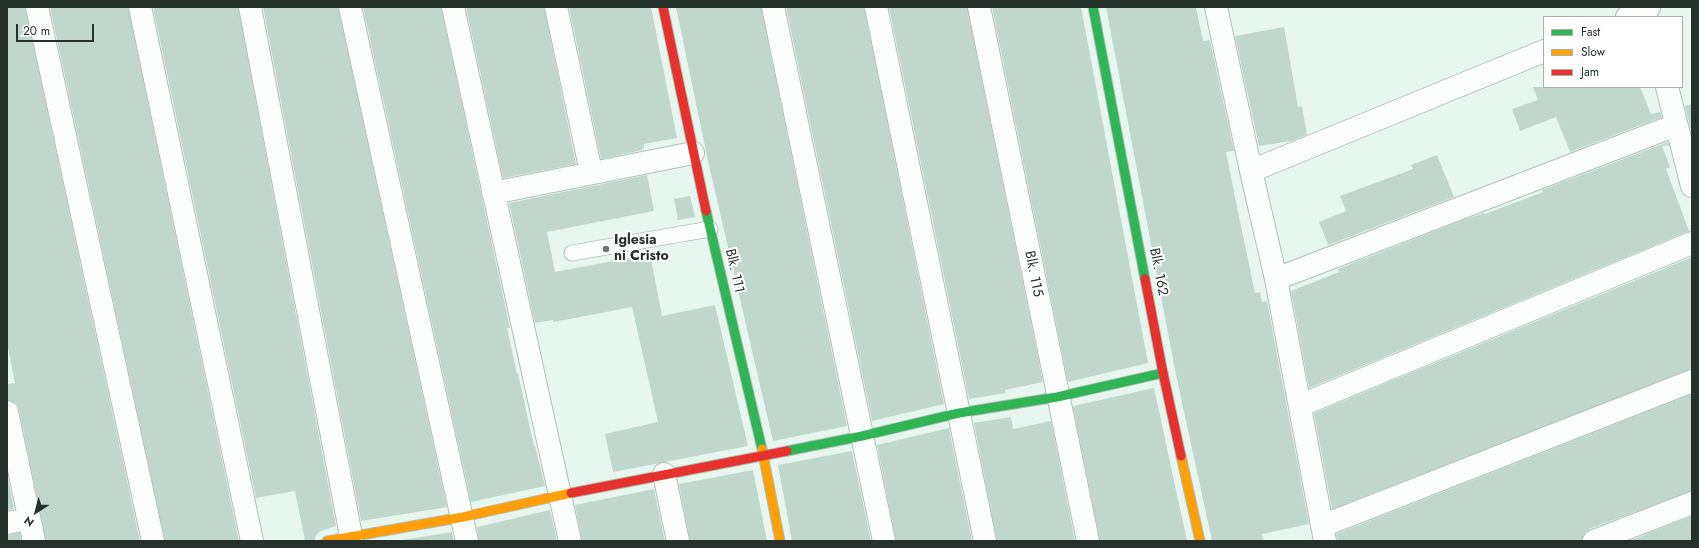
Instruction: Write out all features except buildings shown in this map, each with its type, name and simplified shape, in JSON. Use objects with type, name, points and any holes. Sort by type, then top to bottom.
[{"type":"street","points":[[37,7],[153,541]]},
{"type":"street","points":[[140,7],[252,541]]},
{"type":"street","points":[[250,7],[351,538]]},
{"type":"street","points":[[350,7],[463,517],[467,541]]},
{"type":"street","points":[[453,7],[570,541]]},
{"type":"street","points":[[556,7],[591,172]]},
{"type":"street","name":"Blk. 111","points":[[663,7],[692,153],[763,455],[780,541]]},
{"type":"street","points":[[773,7],[884,541]]},
{"type":"street","points":[[876,7],[985,541]]},
{"type":"street","name":"Blk. 115","points":[[979,7],[1057,397],[1088,541]]},
{"type":"street","name":"Blk. 162","points":[[1093,7],[1163,373],[1200,541]]},
{"type":"street","points":[[1216,7],[1276,279],[1324,533],[1692,381]]},
{"type":"street","points":[[1631,16],[1649,11]]},
{"type":"street","points":[[1251,171],[1543,51]]},
{"type":"street","points":[[1667,88],[1692,186]]},
{"type":"street","points":[[1276,279],[1676,125]]},
{"type":"street","points":[[493,193],[591,172],[692,153]]},
{"type":"street","points":[[1301,405],[1692,243]]},
{"type":"street","points":[[327,541],[351,538],[463,517],[560,494],[862,436],[959,413],[1057,397],[1163,373]]},
{"type":"street","points":[[7,412],[28,519],[34,541]]},
{"type":"street","points":[[664,474],[678,541]]},
{"type":"street","points":[[1594,541],[1692,503]]},
{"type":"street","points":[[7,524],[28,519]]},
{"type":"lane","points":[[572,253],[710,229]]},
{"type":"traffic: fast","points":[[1093,7],[1145,279]]},
{"type":"traffic: fast","points":[[706,211],[762,449]]},
{"type":"traffic: fast","points":[[787,451],[862,436],[959,413],[1057,397],[1163,373]]},
{"type":"traffic: slow","points":[[762,449],[780,541]]},
{"type":"traffic: slow","points":[[1181,456],[1200,541]]},
{"type":"traffic: slow","points":[[327,541],[463,517],[571,493]]},
{"type":"traffic: jam","points":[[663,7],[706,211]]},
{"type":"traffic: jam","points":[[1145,279],[1181,456]]},
{"type":"traffic: jam","points":[[571,493],[787,451]]},
{"type":"place","name":"Iglesia ni Cristo","points":[[606,249]]}]
